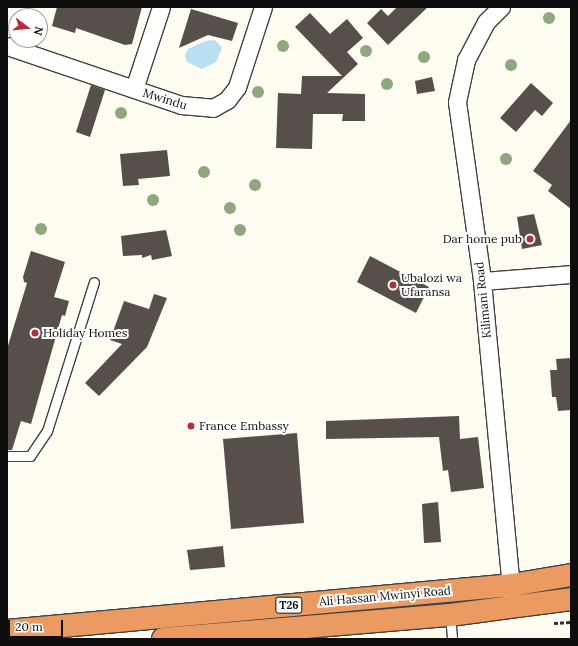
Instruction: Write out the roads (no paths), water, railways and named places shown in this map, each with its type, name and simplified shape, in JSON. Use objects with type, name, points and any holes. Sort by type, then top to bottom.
[{"type":"highway","name":"Ali Hassan Mwinyi Road","points":[[7,631],[512,585],[571,575]]},
{"type":"highway","name":"Ali Hassan Mwinyi Road","points":[[163,639],[331,629],[571,599]]},
{"type":"street","points":[[134,89],[161,7]]},
{"type":"street","name":"Mwindu","points":[[7,46],[134,89],[196,108],[213,108],[227,100],[237,87],[263,7]]},
{"type":"street","name":"Kilimani Road","points":[[502,7],[486,22],[466,60],[457,102],[482,281],[513,606]]},
{"type":"street","points":[[482,281],[571,274]]},
{"type":"lane","points":[[7,456],[30,456],[47,431],[94,282]]},
{"type":"lane","points":[[450,615],[452,639]]},
{"type":"water","points":[[215,40],[222,48],[216,62],[202,69],[187,62],[185,55],[188,49],[205,41]]},
{"type":"place","name":"Dar home pub","points":[[530,239]]},
{"type":"place","name":"Ubalozi wa Ufaransa","points":[[393,285]]},
{"type":"place","name":"Holiday Homes","points":[[35,333]]},
{"type":"place","name":"France Embassy","points":[[191,426]]}]
